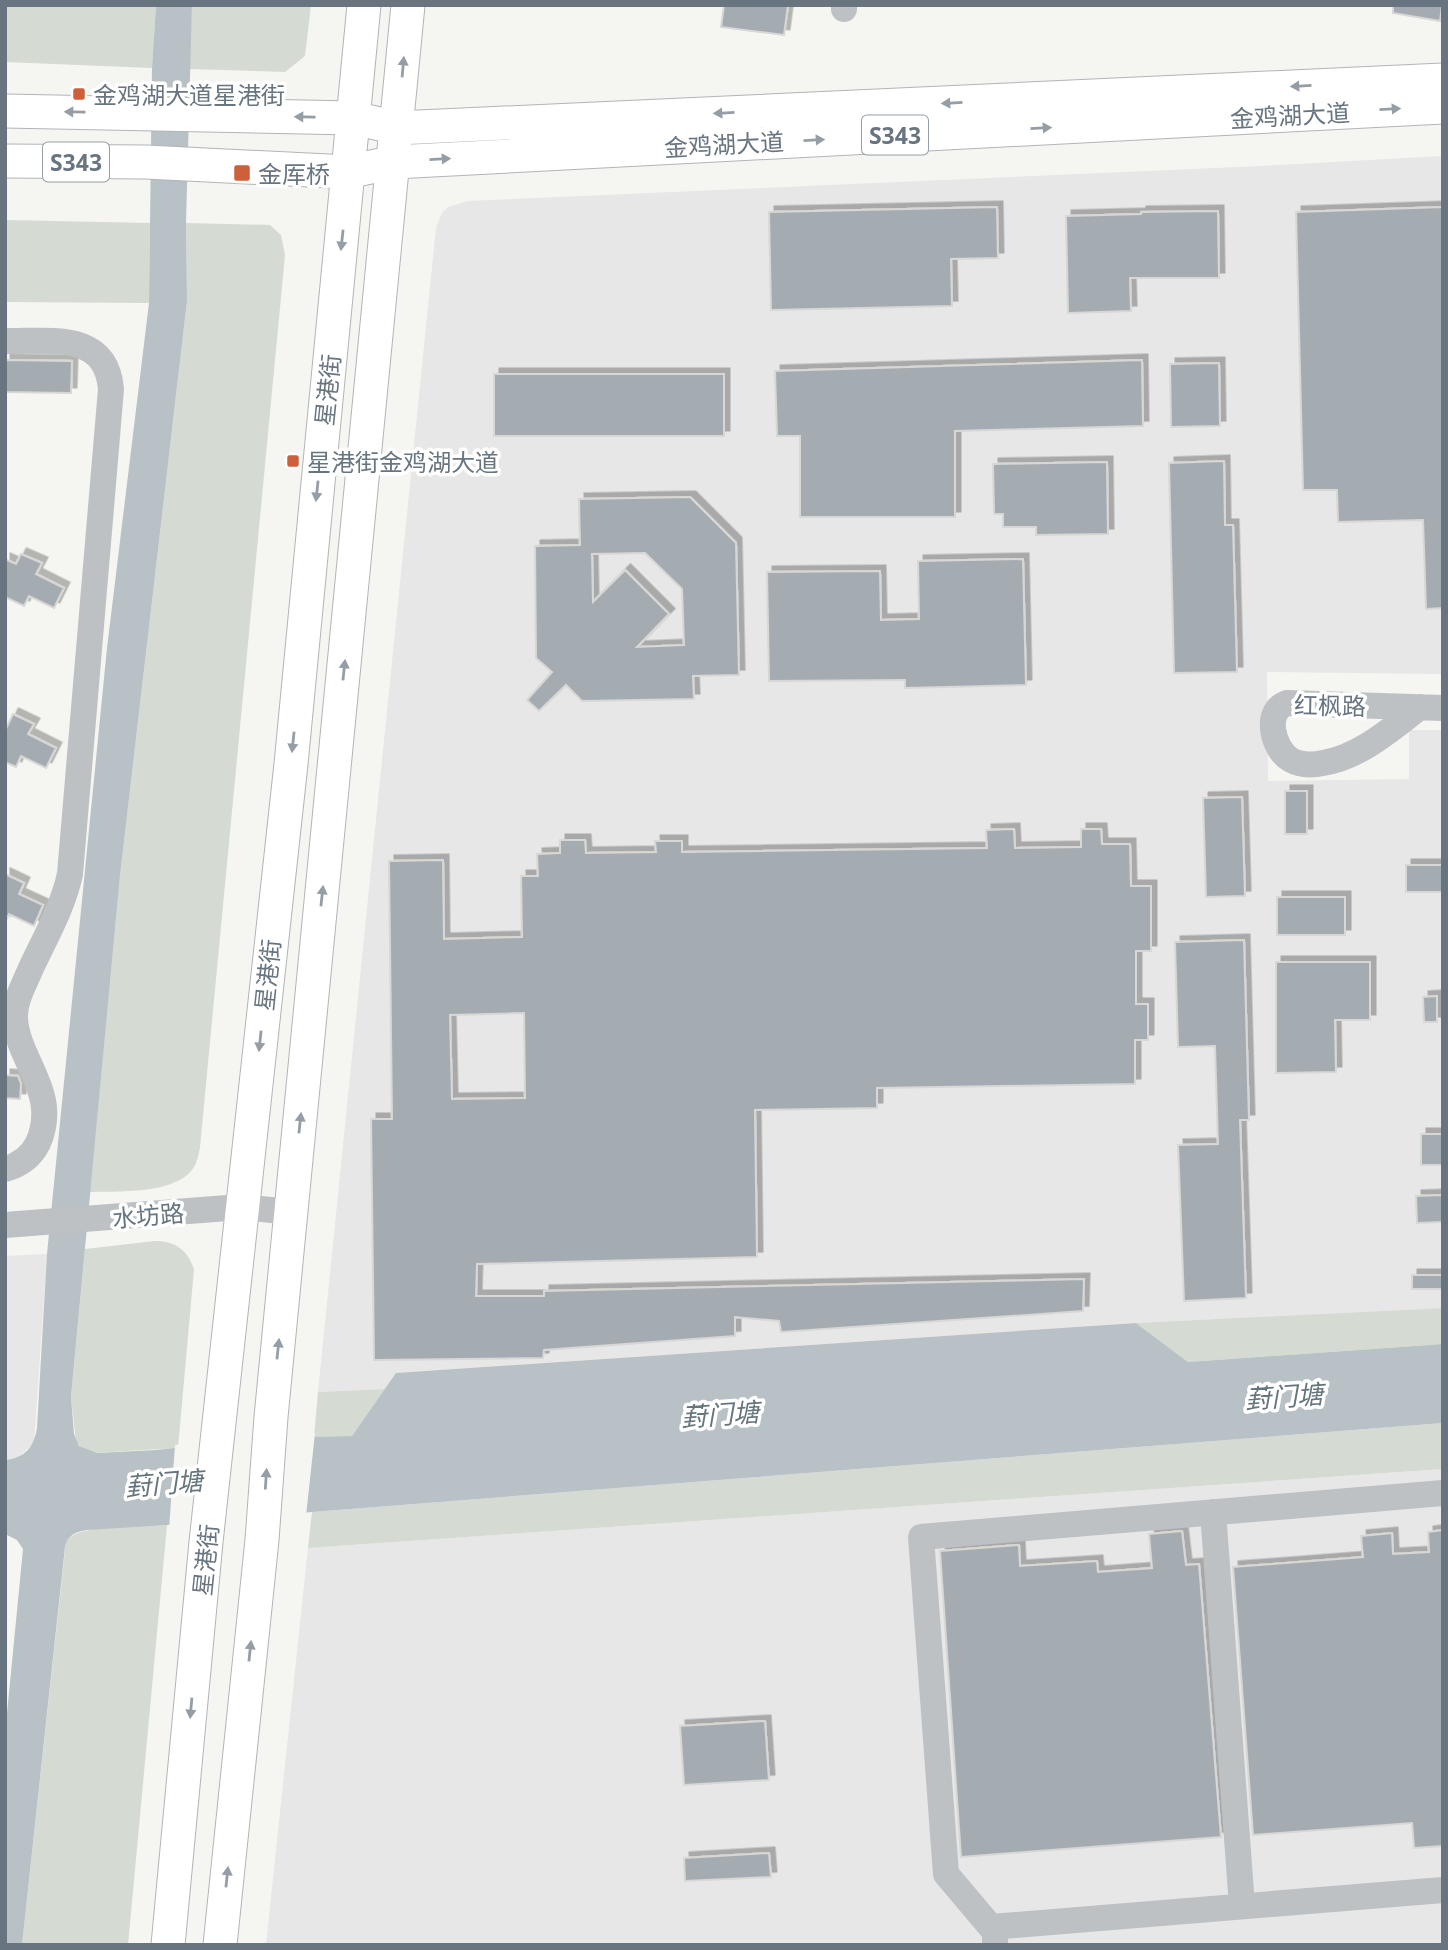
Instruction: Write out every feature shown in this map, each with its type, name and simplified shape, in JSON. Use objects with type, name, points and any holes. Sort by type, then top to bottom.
[{"type":"main road","name":"星港街","points":[[168,1945],[206,1542],[291,764],[364,5]]},
{"type":"main road","name":"星港街","points":[[220,1945],[262,1540],[271,1417],[408,5]]},
{"type":"main road","name":"金鸡湖大道","points":[[5,111],[354,118],[397,128],[1443,80]]},
{"type":"main road","name":"金鸡湖大道","points":[[5,161],[146,162],[348,172],[394,162],[1443,107]]},
{"type":"street","points":[[5,341],[69,342],[87,347],[101,360],[111,389],[70,874],[65,894],[20,993],[15,1013],[17,1029],[39,1083],[44,1121],[37,1144],[29,1156],[5,1169]]},
{"type":"street","name":"红枫路","points":[[1287,703],[1431,707],[1376,740],[1340,759],[1326,763],[1302,764],[1290,760],[1279,748],[1273,732],[1276,711],[1287,703]]},
{"type":"street","name":"水坊路","points":[[5,1225],[241,1207],[291,1212]]},
{"type":"street","points":[[1443,1493],[920,1537],[946,1874],[993,1936],[1242,1906],[1443,1890]]},
{"type":"street","points":[[1213,1512],[1242,1906]]},
{"type":"shaded area","points":[[5,5],[156,5],[152,68],[5,62]]},
{"type":"shaded area","points":[[192,5],[311,5],[305,56],[285,72],[189,69]]},
{"type":"shaded area","points":[[1443,156],[1443,674],[1267,672],[1268,781],[1409,779],[1409,730],[1443,730],[1443,1308],[1136,1323],[397,1373],[385,1389],[318,1392],[436,228],[442,213],[448,207],[468,201]]},
{"type":"shaded area","points":[[5,220],[150,223],[149,303],[5,302]]},
{"type":"shaded area","points":[[186,223],[270,225],[281,235],[285,255],[200,1147],[196,1163],[189,1173],[178,1181],[133,1191],[90,1192],[120,876],[187,301]]},
{"type":"shaded area","points":[[155,1241],[180,1248],[194,1269],[178,1448],[92,1453],[76,1442],[71,1397],[85,1249]]},
{"type":"shaded area","points":[[47,1254],[34,1443],[18,1457],[5,1460],[5,1256]]},
{"type":"shaded area","points":[[1443,1308],[1443,1344],[1188,1362],[1136,1323]]},
{"type":"shaded area","points":[[385,1389],[352,1436],[314,1437],[318,1392]]},
{"type":"shaded area","points":[[1443,1423],[1443,1469],[308,1548],[312,1512]]},
{"type":"shaded area","points":[[1443,1469],[1443,1945],[266,1945],[308,1548]]},
{"type":"shaded area","points":[[167,1525],[128,1945],[22,1945],[66,1541],[84,1531]]},
{"type":"water","name":"葑门塘","points":[[156,5],[192,5],[186,222],[187,301],[120,876],[71,1397],[74,1434],[79,1446],[97,1453],[156,1450],[266,1438],[352,1436],[396,1373],[1136,1323],[1188,1362],[1443,1344],[1443,1423],[79,1532],[70,1537],[65,1547],[22,1945],[5,1945],[5,1734],[23,1549],[17,1540],[5,1534],[5,1460],[18,1457],[27,1450],[34,1441],[37,1428],[47,1254],[107,648],[149,303],[152,68]]},
{"type":"pier","points":[[315,1433],[306,1516],[169,1529],[175,1445],[265,1434]]},
{"type":"building","points":[[724,5],[788,5],[784,35],[721,27]]},
{"type":"building","points":[[1393,5],[1442,5],[1440,21],[1393,13]]},
{"type":"building","points":[[997,207],[998,258],[951,259],[952,306],[771,310],[769,212]]},
{"type":"building","points":[[1443,207],[1443,608],[1426,609],[1423,520],[1338,522],[1337,490],[1303,490],[1296,212]]},
{"type":"building","points":[[1218,211],[1219,278],[1130,278],[1131,311],[1068,313],[1066,216]]},
{"type":"building","points":[[5,360],[72,361],[71,393],[5,392]]},
{"type":"building","points":[[1142,360],[1143,426],[955,431],[955,517],[800,517],[800,436],[777,436],[775,371]]},
{"type":"building","points":[[1219,363],[1220,426],[1171,427],[1170,364]]},
{"type":"building","points":[[494,374],[724,374],[724,436],[494,436]]},
{"type":"building","points":[[1224,461],[1225,525],[1233,525],[1237,672],[1174,673],[1169,463]]},
{"type":"building","points":[[1107,462],[1108,534],[1036,535],[1036,527],[1003,527],[1003,514],[994,514],[993,464]]},
{"type":"building","points":[[690,497],[736,543],[739,675],[693,676],[694,699],[582,701],[566,685],[539,711],[527,700],[552,672],[536,658],[535,546],[580,545],[579,499]],"holes":[[[645,553],[682,589],[684,645],[637,647],[669,614],[625,570],[593,602],[592,554]]]},
{"type":"building","points":[[21,554],[42,563],[36,574],[64,588],[54,608],[29,596],[24,606],[5,597],[5,559],[16,564]]},
{"type":"building","points":[[1023,559],[1026,685],[905,688],[905,680],[769,681],[767,572],[880,571],[881,620],[919,619],[918,561]]},
{"type":"building","points":[[13,714],[34,724],[28,734],[56,748],[46,768],[21,756],[16,767],[5,762],[5,731]]},
{"type":"building","points":[[1285,791],[1307,791],[1307,834],[1285,834]]},
{"type":"building","points":[[1242,797],[1245,896],[1206,897],[1203,798]]},
{"type":"building","points":[[1014,829],[1015,848],[1081,847],[1081,829],[1101,829],[1102,844],[1130,844],[1131,886],[1151,886],[1151,951],[1136,951],[1136,1004],[1148,1004],[1148,1040],[1135,1040],[1135,1084],[877,1088],[877,1108],[755,1110],[757,1257],[477,1264],[476,1296],[544,1296],[544,1291],[1084,1279],[1083,1311],[781,1332],[779,1321],[735,1317],[735,1336],[544,1350],[543,1358],[374,1360],[371,1119],[392,1119],[389,861],[443,860],[444,939],[522,937],[521,876],[538,876],[537,854],[560,853],[560,840],[585,840],[586,853],[656,852],[655,841],[682,841],[682,852],[987,848],[986,830]],"holes":[[[524,1013],[525,1098],[452,1099],[450,1015]]]},
{"type":"building","points":[[1406,865],[1443,865],[1443,892],[1406,892]]},
{"type":"building","points":[[5,874],[24,883],[19,894],[43,905],[34,926],[9,914],[5,922]]},
{"type":"building","points":[[1277,897],[1345,897],[1345,935],[1277,935]]},
{"type":"building","points":[[1244,940],[1249,1120],[1240,1120],[1246,1298],[1184,1301],[1178,1145],[1218,1144],[1215,1046],[1178,1047],[1175,942]]},
{"type":"building","points":[[1276,962],[1370,962],[1370,1020],[1335,1020],[1336,1072],[1276,1073]]},
{"type":"building","points":[[1437,996],[1437,1022],[1424,1022],[1423,997]]},
{"type":"building","points":[[5,1075],[18,1076],[21,1084],[20,1099],[5,1098]]},
{"type":"building","points":[[1421,1134],[1443,1134],[1443,1165],[1421,1165]]},
{"type":"building","points":[[1443,1195],[1443,1222],[1417,1223],[1416,1196]]},
{"type":"building","points":[[1412,1275],[1443,1275],[1443,1289],[1412,1289]]},
{"type":"building","points":[[1443,1530],[1443,1846],[1414,1848],[1412,1823],[1253,1835],[1233,1567],[1363,1557],[1361,1536],[1392,1533],[1393,1554],[1429,1552],[1428,1532]]},
{"type":"building","points":[[1182,1531],[1186,1565],[1199,1564],[1221,1837],[961,1857],[940,1551],[1019,1545],[1020,1566],[1097,1561],[1098,1572],[1152,1568],[1149,1534]]},
{"type":"building","points":[[765,1721],[769,1780],[684,1785],[680,1726]]},
{"type":"building","points":[[769,1853],[771,1877],[685,1881],[684,1858]]},
{"type":"place","name":"金鸡湖大道星港街","points":[[79,94]]},
{"type":"place","name":"金厍桥","points":[[242,173]]},
{"type":"place","name":"星港街金鸡湖大道","points":[[293,461]]}]
